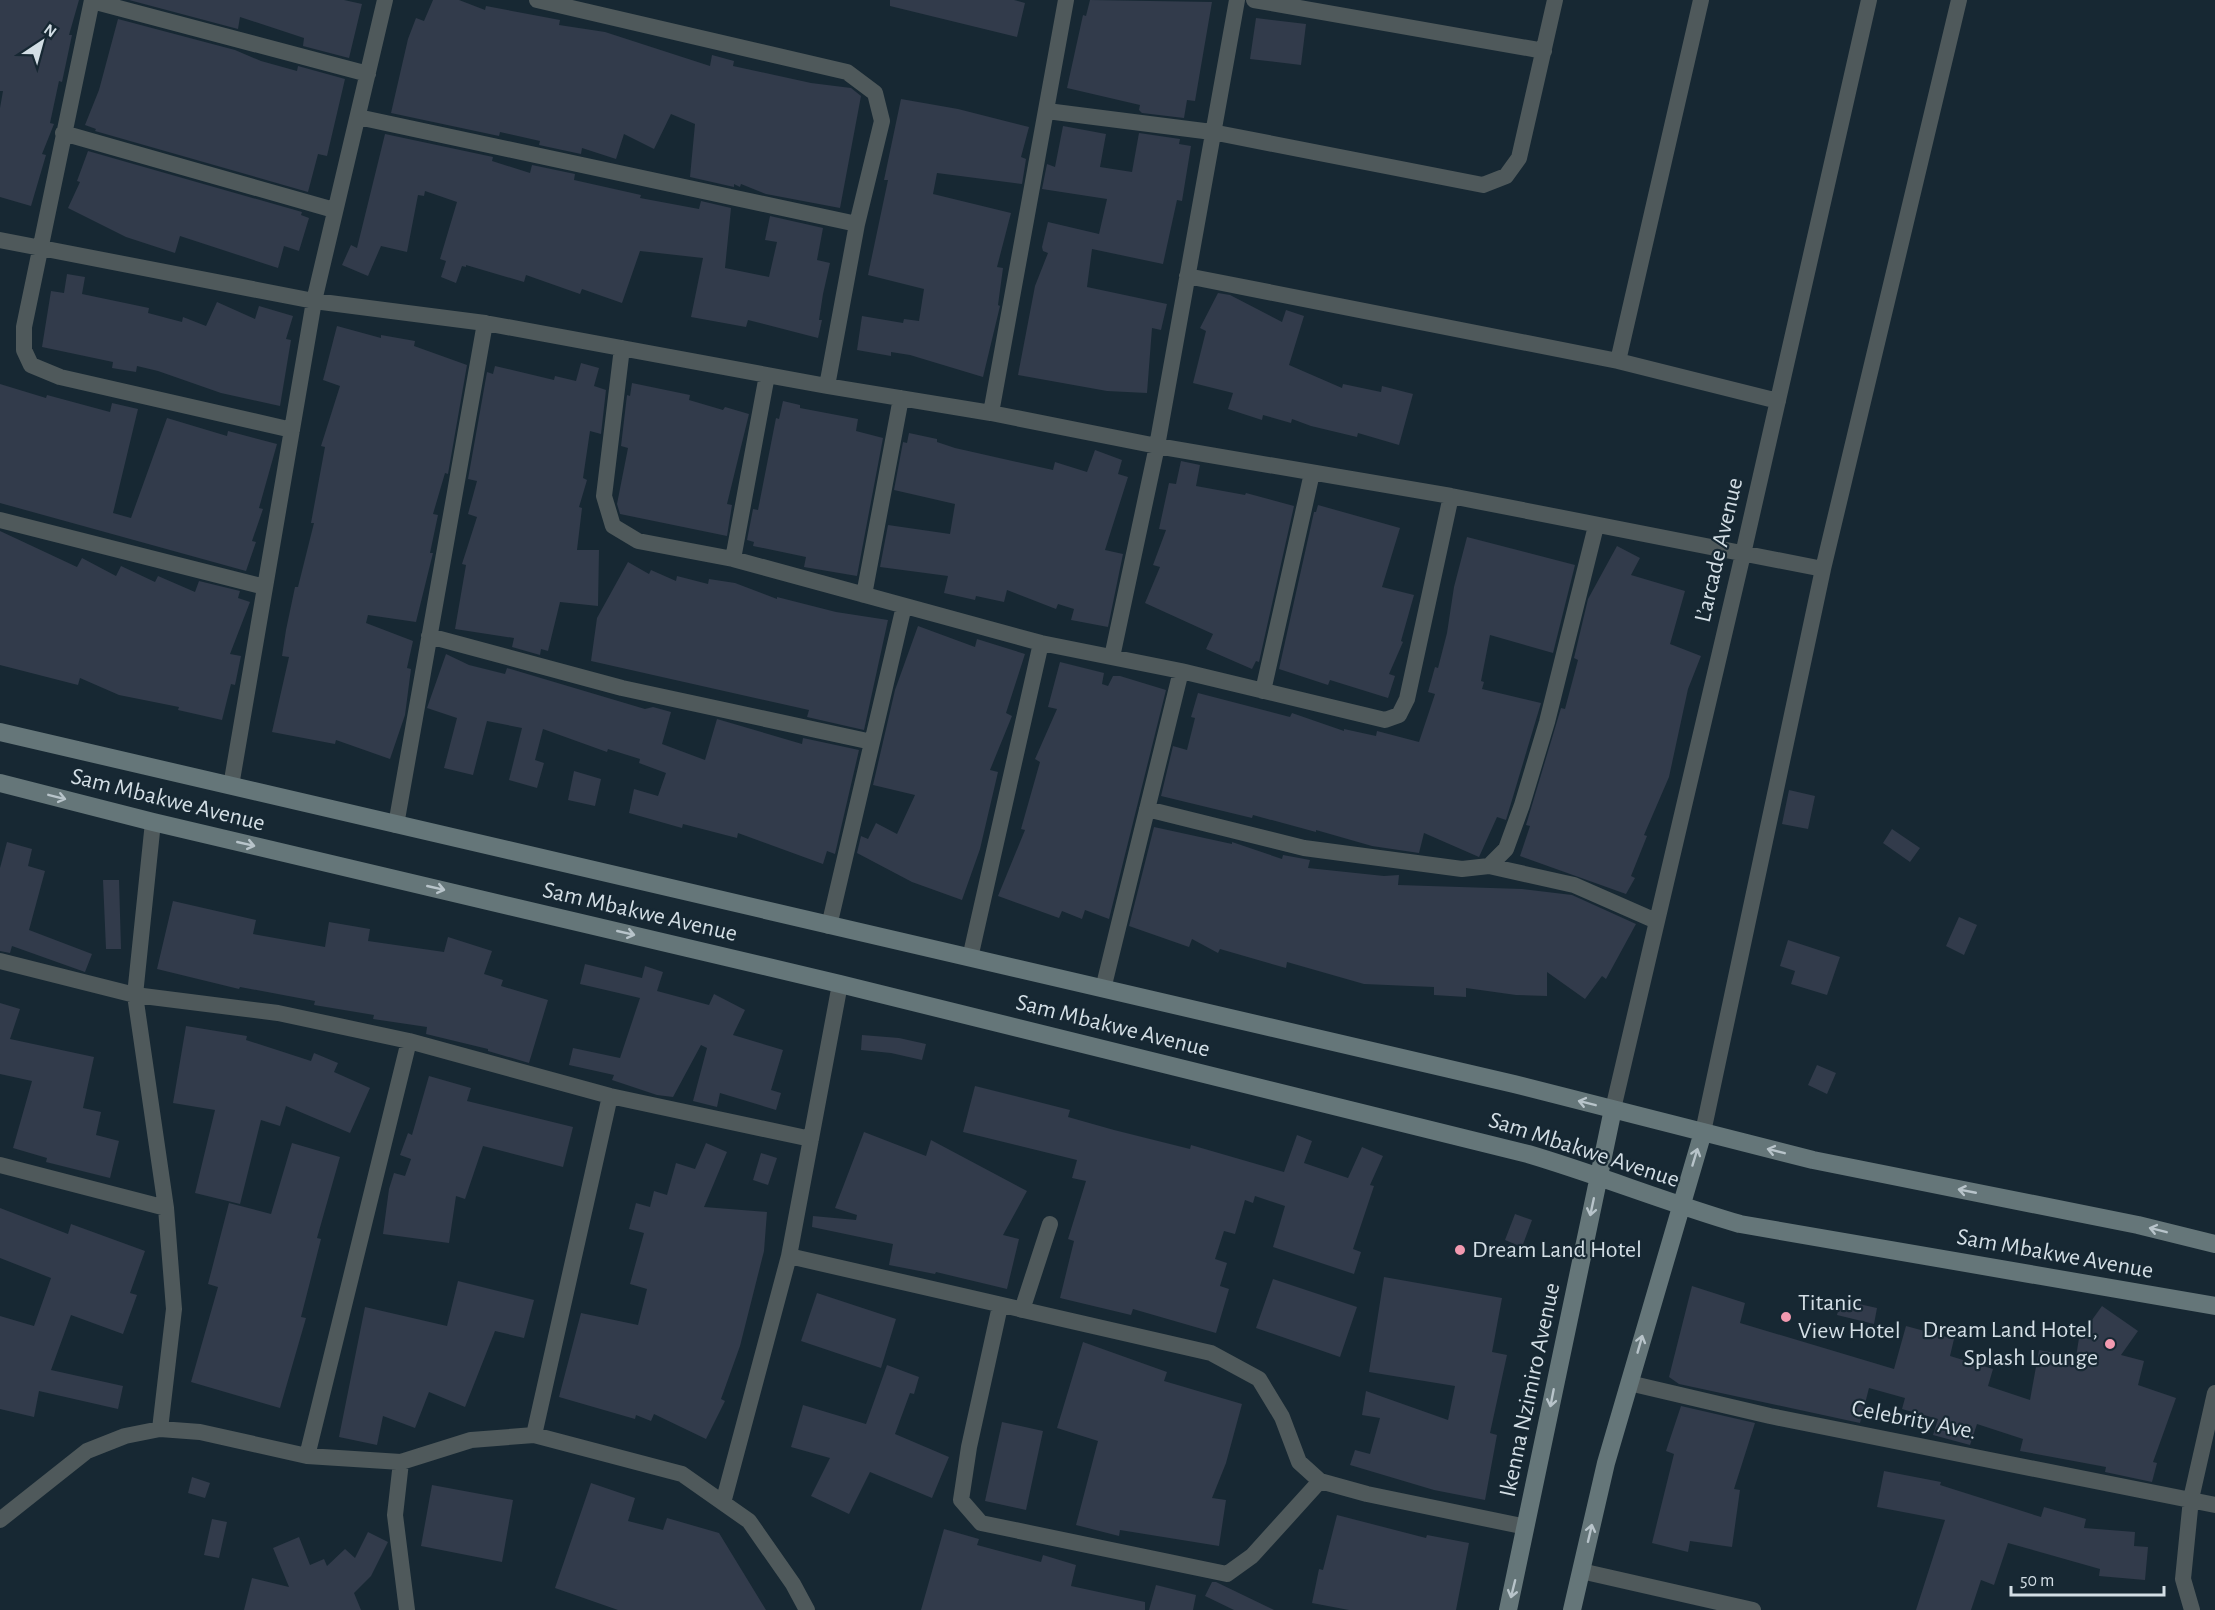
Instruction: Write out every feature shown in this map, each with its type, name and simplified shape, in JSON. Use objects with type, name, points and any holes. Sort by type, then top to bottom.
[{"type":"main road","name":"Sam Mbakwe Avenue","points":[[0,732],[1613,1109],[1813,1160],[2138,1225],[2215,1244]]},
{"type":"main road","name":"Sam Mbakwe Avenue","points":[[0,783],[153,822],[840,984],[1528,1154],[1598,1175],[1680,1206],[1740,1224],[2215,1306]]},
{"type":"main road","name":"Ikenna Nzimiro Avenue","points":[[1508,1610],[1613,1109]]},
{"type":"main road","points":[[1572,1610],[1606,1463],[1702,1132]]},
{"type":"street","points":[[292,430],[60,377],[31,364],[24,350],[24,327],[63,133],[92,0],[368,74]]},
{"type":"street","points":[[231,786],[314,301],[385,0]]},
{"type":"street","points":[[543,0],[848,72],[875,93],[882,121],[858,224],[827,386]]},
{"type":"street","points":[[991,413],[1066,0]]},
{"type":"street","points":[[1112,657],[1157,446],[1237,0]]},
{"type":"street","points":[[1254,0],[1544,51]]},
{"type":"street","points":[[1047,111],[1212,132],[1484,185],[1506,176],[1519,158],[1555,0]]},
{"type":"street","points":[[1618,362],[1701,0]]},
{"type":"street","name":"L’arcade Avenue","points":[[1613,1109],[1743,554],[1869,0]]},
{"type":"street","points":[[1702,1132],[1823,569],[1959,0]]},
{"type":"street","points":[[358,117],[858,224]]},
{"type":"street","points":[[63,133],[334,210]]},
{"type":"street","points":[[0,240],[314,301],[485,323],[827,386],[991,413],[1157,446],[1451,496],[1823,569]]},
{"type":"street","points":[[1187,276],[1618,362],[1778,401]]},
{"type":"street","points":[[396,825],[485,323]]},
{"type":"street","points":[[621,348],[604,496],[613,526],[638,541],[733,559],[1041,642],[1181,671],[1385,720],[1399,715],[1407,699],[1451,496]]},
{"type":"street","points":[[733,559],[767,375]]},
{"type":"street","points":[[864,595],[901,398]]},
{"type":"street","points":[[1263,691],[1312,473]]},
{"type":"street","points":[[0,520],[265,587]]},
{"type":"street","points":[[1489,866],[1506,849],[1522,805],[1547,722],[1596,526]]},
{"type":"street","points":[[829,926],[904,606]]},
{"type":"street","points":[[429,636],[622,687],[872,742]]},
{"type":"street","points":[[970,958],[1041,642]]},
{"type":"street","points":[[1103,989],[1181,671]]},
{"type":"street","points":[[1147,809],[1304,848],[1462,869],[1489,866],[1574,885],[1656,921]]},
{"type":"street","points":[[153,822],[135,995],[166,1208],[174,1309],[160,1429]]},
{"type":"street","points":[[0,961],[135,995],[278,1013],[409,1041],[610,1096],[811,1139]]},
{"type":"street","points":[[723,1503],[789,1256],[840,984]]},
{"type":"street","points":[[307,1456],[409,1041]]},
{"type":"street","points":[[534,1435],[610,1096]]},
{"type":"street","points":[[0,1165],[166,1208]]},
{"type":"street","points":[[1022,1311],[1050,1224]]},
{"type":"street","points":[[789,1256],[1211,1353],[1259,1379],[1282,1417],[1299,1462],[1320,1481],[1366,1494],[1526,1527]]},
{"type":"street","points":[[1000,1306],[969,1447],[961,1500],[981,1523],[1227,1574],[1252,1556],[1320,1481]]},
{"type":"street","name":"Celebrity Ave.","points":[[1629,1383],[1770,1416],[2215,1505]]},
{"type":"street","points":[[2192,1610],[2183,1579],[2191,1499],[2215,1394]]},
{"type":"street","points":[[0,1520],[87,1451],[125,1436],[160,1429],[200,1432],[307,1456],[401,1462],[471,1440],[534,1435],[682,1474],[749,1521],[793,1584],[807,1610]]},
{"type":"street","points":[[401,1462],[394,1515],[406,1610]]},
{"type":"street","points":[[1581,1571],[1753,1610]]},
{"type":"building","points":[[0,0],[79,0],[69,35],[72,35],[62,82],[59,81],[50,123],[54,124],[42,154],[46,155],[31,206],[0,197],[0,108],[3,91],[0,91]]},
{"type":"building","points":[[129,0],[344,0],[362,4],[349,58],[303,46],[304,38],[240,17],[238,29]]},
{"type":"building","points":[[433,0],[459,0],[485,10],[486,6],[560,20],[559,25],[605,32],[710,66],[712,55],[734,61],[733,66],[811,83],[851,88],[861,96],[840,208],[766,194],[741,184],[740,187],[734,184],[734,187],[690,177],[695,124],[671,114],[654,149],[624,134],[616,159],[582,148],[581,154],[539,145],[540,141],[500,132],[499,136],[391,113],[408,39],[416,18],[424,21]]},
{"type":"building","points":[[890,0],[1014,0],[1025,3],[1017,37],[890,6]]},
{"type":"building","points":[[1090,0],[1212,2],[1195,101],[1187,100],[1184,118],[1142,113],[1139,110],[1140,105],[1067,88],[1083,15],[1086,16]]},
{"type":"building","points":[[1256,18],[1306,24],[1301,65],[1250,59]]},
{"type":"building","points":[[118,19],[235,50],[261,61],[297,71],[298,66],[345,79],[327,156],[318,154],[308,192],[95,131],[96,129],[85,125],[99,90]]},
{"type":"building","points":[[901,99],[958,109],[1029,127],[1021,157],[1026,159],[1022,184],[937,173],[933,194],[1011,213],[997,267],[1003,268],[998,305],[1000,306],[983,377],[910,355],[891,352],[891,356],[857,350],[862,316],[903,323],[904,319],[919,321],[924,289],[868,275],[888,180],[884,180]]},
{"type":"building","points":[[1063,126],[1106,134],[1100,167],[1132,172],[1139,133],[1180,139],[1179,144],[1191,146],[1182,201],[1177,200],[1163,264],[1092,249],[1087,287],[1167,304],[1161,330],[1152,328],[1147,393],[1107,391],[1018,375],[1035,286],[1048,253],[1043,251],[1042,247],[1048,222],[1099,234],[1107,199],[1042,189],[1047,164],[1055,167]]},
{"type":"building","points":[[385,134],[493,157],[492,161],[530,173],[532,165],[575,174],[574,180],[641,195],[640,198],[699,209],[701,201],[731,208],[725,268],[769,277],[777,242],[765,240],[770,216],[823,228],[817,260],[830,263],[823,294],[819,320],[822,320],[818,338],[748,320],[746,327],[691,317],[703,258],[640,251],[622,303],[582,289],[580,294],[526,275],[524,282],[466,265],[466,267],[462,266],[456,283],[441,277],[446,261],[440,259],[457,202],[425,191],[424,196],[418,195],[407,252],[381,246],[368,276],[342,265],[351,245],[357,248]]},
{"type":"building","points":[[88,151],[302,212],[301,215],[309,218],[299,251],[284,246],[278,268],[180,236],[175,253],[126,237],[68,208],[80,182],[77,181]]},
{"type":"building","points":[[67,274],[85,277],[82,294],[149,308],[148,313],[182,322],[183,317],[206,326],[217,302],[255,319],[259,306],[293,316],[286,339],[291,340],[280,406],[221,393],[158,371],[137,366],[136,372],[112,368],[113,362],[42,347],[51,291],[64,293]]},
{"type":"building","points":[[1218,293],[1230,295],[1282,322],[1286,310],[1304,316],[1289,365],[1342,388],[1343,384],[1381,392],[1382,386],[1413,394],[1399,445],[1358,433],[1357,437],[1311,426],[1292,419],[1291,423],[1263,415],[1262,420],[1228,409],[1233,393],[1193,383],[1206,331],[1200,328]]},
{"type":"building","points":[[337,326],[381,338],[381,335],[415,341],[414,346],[467,365],[448,474],[445,473],[433,514],[438,515],[430,553],[433,553],[416,622],[368,615],[366,623],[413,641],[407,668],[411,669],[405,715],[390,759],[336,740],[335,744],[272,732],[289,657],[282,656],[286,630],[295,587],[298,587],[314,523],[311,523],[325,447],[321,446],[340,386],[323,380]]},
{"type":"building","points":[[581,363],[599,368],[594,386],[606,390],[601,434],[590,431],[583,478],[587,480],[579,507],[582,508],[577,550],[599,550],[598,606],[560,602],[548,651],[541,649],[540,655],[512,647],[514,638],[455,629],[466,565],[462,564],[477,517],[468,514],[477,481],[468,479],[487,372],[493,374],[495,366],[554,380],[555,376],[576,381]]},
{"type":"building","points":[[632,383],[690,395],[689,400],[723,410],[725,407],[749,414],[727,504],[732,505],[727,536],[620,514],[617,504],[628,448],[621,446],[627,395],[630,396]]},
{"type":"building","points":[[0,384],[46,398],[47,395],[110,412],[112,403],[138,409],[113,513],[131,518],[167,418],[227,436],[228,431],[277,444],[259,508],[263,509],[252,541],[256,542],[246,571],[0,503]]},
{"type":"building","points":[[783,401],[800,405],[800,408],[858,419],[856,431],[883,438],[857,576],[804,567],[806,557],[753,546],[754,542],[747,540],[753,509],[758,510],[776,418],[779,419]]},
{"type":"building","points":[[909,433],[937,439],[937,442],[955,448],[1053,470],[1055,462],[1087,472],[1095,450],[1122,460],[1118,474],[1128,477],[1105,550],[1123,554],[1108,627],[1071,620],[1074,609],[1058,604],[1056,609],[1007,590],[1004,602],[976,596],[975,600],[944,593],[948,576],[880,567],[888,525],[950,534],[955,504],[894,490],[903,442],[907,443]]},
{"type":"building","points":[[1181,461],[1200,465],[1196,486],[1245,495],[1246,493],[1294,506],[1259,662],[1256,661],[1252,669],[1206,649],[1213,634],[1145,603],[1160,567],[1153,565],[1166,530],[1159,529],[1169,483],[1176,484]]},
{"type":"building","points":[[1318,505],[1400,528],[1382,587],[1414,595],[1401,641],[1403,642],[1389,674],[1395,676],[1388,698],[1330,680],[1328,685],[1279,669],[1314,512]]},
{"type":"building","points":[[0,531],[77,567],[82,558],[116,576],[121,566],[155,582],[158,576],[195,592],[199,581],[240,591],[238,598],[250,602],[230,654],[241,656],[235,685],[231,684],[222,720],[178,710],[179,707],[119,695],[80,678],[78,685],[0,665]]},
{"type":"building","points":[[1467,537],[1575,565],[1553,653],[1490,635],[1481,681],[1484,682],[1482,689],[1541,703],[1506,820],[1497,817],[1479,857],[1424,833],[1419,853],[1372,846],[1253,815],[1252,818],[1161,796],[1173,746],[1187,750],[1195,718],[1191,717],[1198,693],[1290,717],[1292,713],[1344,731],[1344,729],[1376,736],[1377,731],[1419,742],[1435,694],[1428,692],[1435,667],[1438,668],[1447,633],[1454,587]]},
{"type":"building","points":[[1617,546],[1640,558],[1631,575],[1685,591],[1670,644],[1701,656],[1688,689],[1669,777],[1644,835],[1647,836],[1631,876],[1635,878],[1626,894],[1520,856],[1530,826],[1526,825],[1561,708],[1565,709],[1578,660],[1574,658],[1588,599]]},
{"type":"building","points":[[628,562],[649,574],[651,570],[676,581],[677,576],[708,584],[709,579],[735,583],[777,599],[777,597],[836,612],[888,620],[864,730],[807,717],[809,710],[591,661],[597,618]]},
{"type":"building","points":[[918,626],[975,647],[977,639],[1025,654],[1006,713],[1012,716],[990,770],[998,772],[980,849],[962,900],[912,882],[857,853],[861,836],[868,839],[876,823],[897,834],[915,795],[873,785],[895,690]]},
{"type":"building","points":[[446,654],[469,665],[505,674],[507,668],[645,709],[653,707],[671,712],[662,744],[705,760],[717,719],[802,744],[803,738],[859,750],[835,854],[827,851],[823,864],[738,833],[737,838],[683,824],[682,828],[629,813],[634,789],[658,796],[666,773],[639,763],[640,759],[608,749],[607,752],[543,729],[535,760],[544,763],[537,788],[509,780],[522,728],[487,721],[473,775],[444,768],[457,718],[427,708]]},
{"type":"building","points":[[1060,662],[1104,673],[1102,684],[1108,686],[1113,676],[1120,676],[1166,690],[1109,919],[1085,910],[1082,919],[1062,911],[1059,918],[998,896],[1025,830],[1021,829],[1040,762],[1035,759],[1057,709],[1048,707]]},
{"type":"building","points":[[574,771],[601,779],[595,806],[568,800]]},
{"type":"building","points":[[1789,790],[1815,796],[1808,829],[1782,824]]},
{"type":"building","points":[[1154,827],[1232,844],[1232,842],[1282,859],[1283,855],[1310,860],[1308,868],[1384,876],[1399,875],[1398,885],[1522,889],[1572,895],[1636,924],[1606,979],[1602,976],[1585,999],[1547,972],[1547,996],[1516,995],[1466,988],[1466,997],[1434,995],[1434,987],[1364,984],[1287,962],[1286,968],[1220,949],[1218,953],[1192,939],[1189,947],[1129,926]]},
{"type":"building","points":[[1892,829],[1920,848],[1910,862],[1883,843]]},
{"type":"building","points":[[7,842],[32,849],[28,866],[45,871],[29,930],[92,954],[85,972],[12,946],[10,953],[0,951],[0,868]]},
{"type":"building","points":[[103,880],[119,880],[121,949],[106,949]]},
{"type":"building","points":[[173,901],[256,920],[253,934],[325,947],[329,922],[370,929],[368,941],[444,952],[448,937],[492,951],[484,974],[503,980],[501,986],[548,1000],[529,1063],[488,1051],[488,1049],[426,1034],[427,1027],[373,1019],[374,1015],[314,1005],[315,1001],[240,987],[239,989],[157,969]]},
{"type":"building","points":[[1959,917],[1977,925],[1964,955],[1946,946]]},
{"type":"building","points":[[1788,940],[1840,957],[1827,995],[1791,984],[1795,971],[1780,966]]},
{"type":"building","points":[[585,964],[642,978],[645,966],[663,972],[657,991],[709,1005],[714,994],[745,1010],[733,1035],[783,1050],[771,1090],[781,1093],[776,1110],[720,1093],[717,1107],[693,1101],[707,1048],[701,1045],[673,1097],[657,1095],[612,1080],[614,1075],[569,1065],[573,1048],[620,1058],[640,998],[580,984]]},
{"type":"building","points":[[0,1003],[20,1009],[10,1039],[94,1057],[83,1108],[101,1112],[96,1135],[119,1141],[110,1178],[46,1162],[47,1158],[13,1148],[32,1081],[0,1074]]},
{"type":"building","points":[[186,1026],[247,1036],[246,1040],[311,1061],[314,1053],[338,1063],[334,1072],[370,1088],[350,1133],[286,1106],[280,1126],[261,1120],[240,1204],[195,1193],[215,1110],[173,1103]]},
{"type":"building","points":[[862,1035],[899,1038],[926,1044],[922,1060],[891,1053],[861,1050]]},
{"type":"building","points":[[1817,1065],[1836,1073],[1827,1094],[1808,1085]]},
{"type":"building","points":[[429,1076],[471,1088],[467,1101],[573,1127],[563,1167],[483,1146],[465,1199],[456,1196],[449,1243],[383,1234],[389,1189],[394,1173],[405,1176],[411,1159],[400,1155],[408,1133],[412,1135]]},
{"type":"building","points":[[975,1086],[1070,1110],[1068,1117],[1114,1130],[1190,1149],[1191,1145],[1284,1172],[1297,1135],[1312,1141],[1304,1163],[1348,1178],[1362,1147],[1383,1156],[1370,1185],[1374,1186],[1353,1249],[1361,1252],[1354,1274],[1273,1247],[1285,1206],[1255,1196],[1253,1203],[1245,1200],[1235,1234],[1224,1231],[1215,1259],[1227,1263],[1220,1286],[1229,1289],[1216,1333],[1133,1309],[1131,1315],[1060,1298],[1074,1241],[1068,1239],[1086,1181],[1072,1178],[1077,1160],[963,1132]]},
{"type":"building","points":[[864,1132],[926,1156],[931,1140],[1027,1191],[1003,1235],[1019,1239],[1007,1289],[936,1272],[935,1274],[889,1265],[893,1244],[812,1227],[813,1216],[856,1220],[857,1215],[835,1208]]},
{"type":"building","points":[[292,1143],[340,1157],[317,1238],[321,1239],[301,1317],[306,1318],[280,1408],[191,1382],[218,1287],[208,1284],[229,1203],[271,1214]]},
{"type":"building","points":[[706,1143],[727,1152],[704,1207],[767,1212],[764,1251],[740,1346],[721,1399],[725,1401],[706,1439],[654,1414],[651,1421],[636,1415],[635,1419],[559,1397],[581,1313],[638,1325],[647,1289],[630,1284],[644,1233],[629,1229],[636,1203],[650,1207],[654,1191],[667,1195],[676,1163],[695,1169]]},
{"type":"building","points":[[761,1153],[777,1158],[768,1185],[753,1180]]},
{"type":"building","points":[[0,1208],[68,1234],[71,1224],[145,1251],[130,1293],[137,1295],[123,1334],[71,1315],[51,1370],[123,1386],[118,1409],[39,1391],[34,1417],[0,1409],[0,1316],[34,1326],[51,1278],[0,1258]]},
{"type":"building","points":[[1515,1214],[1532,1220],[1522,1247],[1505,1240]]},
{"type":"building","points":[[1384,1277],[1502,1298],[1492,1352],[1507,1355],[1490,1433],[1497,1435],[1485,1500],[1434,1490],[1350,1465],[1355,1450],[1370,1454],[1380,1418],[1362,1415],[1366,1391],[1448,1420],[1455,1386],[1369,1372]]},
{"type":"building","points":[[1273,1279],[1357,1307],[1340,1357],[1256,1328]]},
{"type":"building","points":[[458,1281],[534,1300],[524,1338],[495,1331],[465,1407],[429,1392],[415,1428],[383,1416],[377,1445],[339,1437],[365,1307],[447,1326]]},
{"type":"building","points":[[1692,1286],[1745,1303],[1740,1323],[1894,1369],[1906,1326],[1954,1339],[1950,1356],[1993,1369],[1988,1386],[2030,1400],[2039,1350],[2076,1357],[2079,1338],[2102,1306],[2138,1331],[2121,1355],[2144,1361],[2138,1385],[2176,1398],[2153,1462],[2157,1463],[2152,1482],[2105,1472],[2106,1467],[2020,1451],[2023,1439],[1977,1424],[1970,1445],[1933,1435],[1938,1419],[1902,1409],[1905,1398],[1869,1388],[1860,1423],[1679,1384],[1669,1377]]},
{"type":"building","points":[[817,1293],[896,1319],[881,1368],[801,1341]]},
{"type":"building","points":[[1841,1300],[1877,1308],[1874,1324],[1837,1315]]},
{"type":"building","points":[[1083,1342],[1167,1372],[1164,1381],[1242,1404],[1226,1463],[1212,1498],[1226,1500],[1219,1546],[1120,1530],[1119,1536],[1076,1525],[1098,1441],[1057,1428]]},
{"type":"building","points":[[887,1365],[919,1377],[914,1394],[910,1393],[895,1434],[949,1457],[932,1498],[870,1472],[849,1514],[811,1496],[830,1458],[791,1447],[803,1405],[866,1424]]},
{"type":"building","points":[[1681,1406],[1755,1423],[1734,1489],[1740,1490],[1732,1547],[1690,1541],[1688,1552],[1652,1543],[1674,1454],[1666,1451]]},
{"type":"building","points":[[1002,1422],[1043,1431],[1026,1510],[985,1501]]},
{"type":"building","points":[[1884,1471],[1941,1482],[1940,1485],[2041,1517],[2044,1507],[2086,1519],[2084,1528],[2135,1532],[2134,1546],[2148,1547],[2145,1580],[2099,1576],[2100,1569],[2008,1543],[1994,1585],[1981,1580],[1971,1610],[1916,1610],[1945,1520],[1877,1507]]},
{"type":"building","points":[[192,1477],[210,1483],[205,1498],[188,1493]]},
{"type":"building","points":[[591,1483],[635,1498],[628,1521],[663,1530],[667,1518],[719,1533],[766,1610],[618,1610],[555,1588]]},
{"type":"building","points":[[432,1485],[513,1500],[502,1562],[421,1546]]},
{"type":"building","points":[[1337,1515],[1426,1538],[1427,1535],[1469,1543],[1456,1610],[1349,1610],[1312,1603],[1319,1569],[1323,1570]]},
{"type":"building","points":[[212,1519],[227,1522],[219,1558],[204,1555]]},
{"type":"building","points":[[944,1529],[979,1539],[977,1545],[1041,1562],[1043,1555],[1076,1565],[1071,1586],[1145,1602],[1145,1610],[921,1610]]},
{"type":"building","points":[[368,1532],[388,1542],[371,1576],[354,1593],[361,1610],[244,1610],[252,1578],[289,1587],[273,1548],[299,1537],[310,1565],[324,1559],[327,1566],[345,1549],[355,1558]]},
{"type":"building","points":[[1212,1582],[1274,1610],[1234,1610],[1205,1596]]},
{"type":"building","points":[[1156,1585],[1196,1595],[1193,1610],[1149,1610]]},
{"type":"place","name":"Dream Land Hotel","points":[[1460,1250]]},
{"type":"place","name":"Titanic View Hotel","points":[[1786,1317]]},
{"type":"place","name":"Dream Land Hotel, Splash Lounge","points":[[2110,1344]]}]
